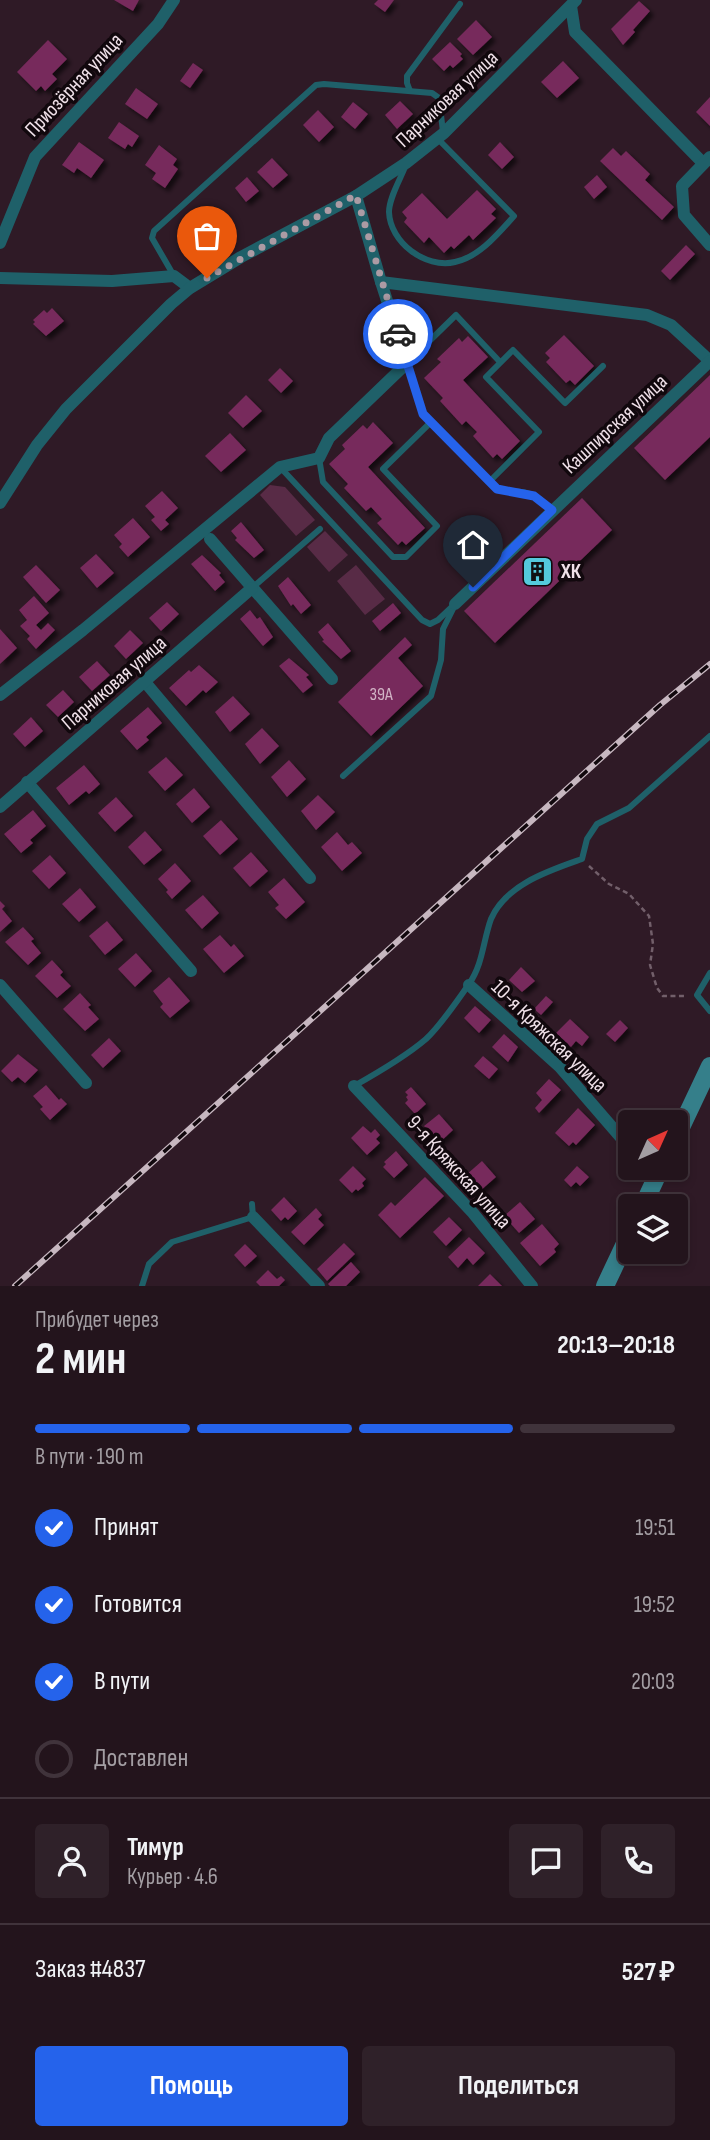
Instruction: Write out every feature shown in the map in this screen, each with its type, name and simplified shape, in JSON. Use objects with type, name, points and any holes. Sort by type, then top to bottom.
[{"type":"main road","points":[[688,1113],[710,1066]]},
{"type":"main road","points":[[605,1286],[618,1258]]},
{"type":"street","name":"Приозёрная улица","points":[[0,243],[34,157],[158,24],[174,0]]},
{"type":"street","name":"Парниковая улица","points":[[0,503],[37,444],[66,409],[190,288],[241,257],[356,195],[406,163],[440,136],[574,3]]},
{"type":"street","points":[[574,3],[575,32],[706,160],[682,187],[684,215],[710,245]]},
{"type":"street","points":[[0,695],[280,467],[319,458],[328,438],[407,363],[356,195]]},
{"type":"street","points":[[0,278],[112,281],[174,276],[190,288]]},
{"type":"street","points":[[381,282],[648,315],[671,325],[710,361]]},
{"type":"street","name":"Кашпирская улица","points":[[455,604],[710,361]]},
{"type":"street","points":[[210,539],[332,679]]},
{"type":"street","name":"Парниковая улица","points":[[0,807],[252,588]]},
{"type":"street","points":[[145,682],[310,878]]},
{"type":"street","points":[[27,782],[191,971]]},
{"type":"street","points":[[0,985],[86,1083]]},
{"type":"street","name":"10-я Кряжская улица","points":[[469,985],[559,1067],[618,1133]]},
{"type":"street","name":"9-я Кряжская улица","points":[[354,1086],[472,1213],[532,1286]]},
{"type":"street","points":[[252,1210],[319,1286]]},
{"type":"lane","points":[[410,91],[408,76],[460,4]]},
{"type":"lane","points":[[174,276],[152,238],[155,231],[316,85],[432,93],[439,99],[440,136],[514,216],[472,255],[453,263],[430,261],[399,240],[391,227],[388,209],[406,163]]},
{"type":"lane","points":[[500,362],[456,315],[407,363],[423,414],[489,482],[504,492],[522,492],[534,496],[552,510]]},
{"type":"lane","points":[[489,482],[539,432],[486,377],[500,362],[513,349],[565,403],[603,366]]},
{"type":"lane","points":[[319,458],[323,482],[393,557],[406,557],[437,526],[383,469],[431,422]]},
{"type":"lane","points":[[280,467],[422,620],[430,624],[455,604]]},
{"type":"lane","points":[[252,588],[320,529]]},
{"type":"lane","points":[[343,776],[430,696],[441,660],[443,629],[455,604]]},
{"type":"lane","points":[[354,1086],[427,1038],[469,985],[482,957],[491,919],[501,903],[554,867],[582,859],[587,839],[597,824],[629,808],[710,736]]},
{"type":"lane","points":[[710,973],[697,995],[710,1011]]},
{"type":"lane","points":[[142,1286],[149,1264],[172,1242],[252,1210]]},
{"type":"path","points":[[582,859],[609,884],[629,894],[649,916],[653,944],[650,965],[657,988],[663,996],[679,998],[697,995]]},
{"type":"shaded area","points":[[270,485],[285,487],[315,520],[296,536],[260,495]]},
{"type":"shaded area","points":[[325,531],[348,555],[329,572],[307,547]]},
{"type":"shaded area","points":[[356,565],[385,599],[365,615],[337,581]]},
{"type":"building","points":[[114,0],[139,0],[133,11]]},
{"type":"building","points":[[378,0],[394,0],[385,12],[374,4]]},
{"type":"building","points":[[639,1],[650,11],[623,45],[611,29]]},
{"type":"building","points":[[476,20],[492,37],[473,55],[457,39]]},
{"type":"building","points":[[48,40],[67,59],[52,74],[57,79],[45,91],[41,86],[36,91],[17,72]]},
{"type":"building","points":[[450,42],[462,54],[460,56],[463,59],[453,68],[450,65],[444,71],[432,59]]},
{"type":"building","points":[[563,61],[579,78],[557,98],[541,82]]},
{"type":"building","points":[[193,63],[203,70],[190,88],[180,81]]},
{"type":"building","points":[[136,88],[158,104],[147,119],[125,104]]},
{"type":"building","points":[[710,97],[710,126],[696,112]]},
{"type":"building","points":[[400,101],[413,114],[397,129],[385,115]]},
{"type":"building","points":[[353,102],[368,114],[355,129],[341,117]]},
{"type":"building","points":[[318,110],[334,127],[319,142],[303,125]]},
{"type":"building","points":[[119,122],[139,136],[132,147],[128,144],[125,149],[108,138]]},
{"type":"building","points":[[79,142],[104,160],[91,178],[77,168],[74,173],[62,165]]},
{"type":"building","points":[[500,142],[514,157],[502,169],[488,155]]},
{"type":"building","points":[[159,145],[177,159],[173,165],[178,169],[165,188],[152,179],[156,173],[145,165]]},
{"type":"building","points":[[613,148],[621,156],[626,151],[650,174],[645,180],[674,207],[662,220],[600,161]]},
{"type":"building","points":[[272,158],[288,175],[273,188],[257,172]]},
{"type":"building","points":[[597,175],[607,187],[594,199],[584,187]]},
{"type":"building","points":[[247,177],[259,191],[246,202],[235,188]]},
{"type":"building","points":[[477,190],[496,209],[491,214],[496,218],[473,240],[469,235],[454,249],[451,246],[444,253],[429,237],[424,243],[404,222],[407,218],[402,212],[422,193],[447,219]]},
{"type":"building","points":[[686,245],[695,254],[670,280],[661,271]]},
{"type":"building","points":[[52,308],[64,321],[46,336],[33,324],[33,320],[44,310],[47,313]]},
{"type":"building","points":[[564,335],[594,366],[575,385],[570,380],[566,383],[546,362],[550,358],[545,353]]},
{"type":"building","points":[[468,336],[488,357],[463,380],[520,441],[502,459],[497,454],[493,458],[473,436],[477,432],[466,421],[462,425],[440,401],[443,398],[424,378],[441,362],[437,359],[459,338],[462,342]]},
{"type":"building","points":[[280,368],[293,381],[281,393],[268,380]]},
{"type":"building","points":[[710,375],[710,437],[665,480],[634,448]]},
{"type":"building","points":[[246,395],[262,411],[243,428],[228,413]]},
{"type":"building","points":[[373,422],[393,443],[368,467],[425,528],[406,545],[402,541],[398,545],[377,523],[382,519],[371,507],[366,511],[344,488],[348,484],[329,464],[345,449],[342,445],[363,425],[367,429]]},
{"type":"building","points":[[230,433],[246,450],[221,472],[205,456]]},
{"type":"building","points":[[162,491],[178,508],[165,520],[169,524],[161,531],[151,520],[155,517],[145,506]]},
{"type":"building","name":"ХК","points":[[582,498],[612,530],[495,643],[464,611]]},
{"type":"building","points":[[133,518],[150,537],[128,557],[119,547],[122,544],[114,535]]},
{"type":"building","points":[[241,522],[264,550],[254,558],[235,540],[237,538],[231,531]]},
{"type":"building","points":[[96,554],[114,573],[97,588],[80,568]]},
{"type":"building","points":[[202,555],[221,573],[219,575],[225,582],[215,591],[191,564]]},
{"type":"building","points":[[36,565],[60,590],[46,603],[23,577]]},
{"type":"building","points":[[288,577],[311,605],[301,614],[293,604],[291,606],[278,586]]},
{"type":"building","points":[[34,596],[49,613],[36,625],[41,630],[48,623],[55,630],[36,649],[27,639],[30,636],[20,626],[27,620],[19,610]]},
{"type":"building","points":[[167,602],[179,614],[161,631],[149,618]]},
{"type":"building","points":[[393,603],[401,613],[380,631],[372,621]]},
{"type":"building","points":[[250,610],[257,619],[260,617],[273,637],[263,646],[240,619]]},
{"type":"building","points":[[328,623],[351,651],[341,659],[322,641],[324,640],[318,632]]},
{"type":"building","points":[[0,629],[17,648],[0,664]]},
{"type":"building","points":[[130,630],[143,643],[126,659],[114,646]]},
{"type":"building","points":[[405,637],[412,645],[398,658],[423,686],[371,736],[338,702]]},
{"type":"building","points":[[289,658],[309,675],[306,677],[313,685],[303,693],[279,666]]},
{"type":"building","points":[[97,661],[110,675],[92,691],[79,677]]},
{"type":"building","points":[[199,665],[218,682],[206,693],[203,690],[186,706],[169,688],[189,670],[191,672]]},
{"type":"building","points":[[63,690],[74,702],[58,717],[46,705]]},
{"type":"building","points":[[233,696],[250,714],[230,732],[215,712]]},
{"type":"building","points":[[148,707],[162,723],[146,737],[149,740],[137,750],[120,731]]},
{"type":"building","points":[[31,717],[43,731],[25,747],[13,734]]},
{"type":"building","points":[[262,728],[279,746],[260,764],[245,744]]},
{"type":"building","points":[[166,757],[183,775],[165,791],[148,772]]},
{"type":"building","points":[[289,760],[306,779],[287,797],[271,777]]},
{"type":"building","points":[[84,765],[100,784],[89,794],[86,791],[69,805],[56,788]]},
{"type":"building","points":[[194,788],[210,807],[192,823],[176,804]]},
{"type":"building","points":[[318,795],[335,812],[316,830],[301,811]]},
{"type":"building","points":[[116,797],[133,816],[115,832],[98,813]]},
{"type":"building","points":[[33,810],[46,826],[30,840],[33,843],[21,853],[4,834]]},
{"type":"building","points":[[221,820],[238,839],[220,855],[203,836]]},
{"type":"building","points":[[145,831],[162,850],[144,865],[128,847]]},
{"type":"building","points":[[337,832],[348,845],[352,842],[362,853],[342,871],[321,847]]},
{"type":"building","points":[[251,852],[268,871],[250,887],[233,868]]},
{"type":"building","points":[[50,855],[66,873],[49,889],[32,871]]},
{"type":"building","points":[[175,863],[191,881],[172,899],[158,879]]},
{"type":"building","points":[[284,878],[305,902],[286,919],[275,908],[279,905],[268,892]]},
{"type":"building","points":[[80,888],[96,907],[79,922],[62,904]]},
{"type":"building","points":[[203,895],[219,913],[202,929],[185,910]]},
{"type":"building","points":[[0,901],[5,906],[2,909],[12,921],[0,932]]},
{"type":"building","points":[[107,921],[123,940],[105,955],[89,936]]},
{"type":"building","points":[[23,927],[34,939],[31,941],[41,953],[28,965],[5,942]]},
{"type":"building","points":[[220,935],[231,947],[234,944],[244,956],[224,973],[203,949]]},
{"type":"building","points":[[136,953],[152,971],[135,987],[118,969]]},
{"type":"building","points":[[52,960],[63,972],[60,975],[71,986],[57,998],[35,976]]},
{"type":"building","points":[[521,967],[535,981],[522,992],[509,980]]},
{"type":"building","points":[[169,977],[190,1001],[170,1018],[160,1007],[163,1004],[153,991]]},
{"type":"building","points":[[80,993],[99,1019],[85,1031],[63,1009]]},
{"type":"building","points":[[546,996],[553,1002],[541,1015],[534,1009]]},
{"type":"building","points":[[475,1006],[491,1020],[479,1033],[464,1018]]},
{"type":"building","points":[[570,1019],[589,1037],[582,1046],[576,1041],[571,1047],[556,1033]]},
{"type":"building","points":[[620,1020],[628,1028],[615,1042],[606,1034]]},
{"type":"building","points":[[504,1034],[518,1047],[508,1062],[492,1047]]},
{"type":"building","points":[[109,1038],[121,1051],[103,1068],[91,1055]]},
{"type":"building","points":[[18,1054],[38,1070],[25,1083],[18,1077],[12,1082],[1,1071]]},
{"type":"building","points":[[483,1056],[498,1069],[489,1079],[474,1066]]},
{"type":"building","points":[[549,1079],[561,1090],[539,1113],[535,1108],[542,1100],[536,1093]]},
{"type":"building","points":[[46,1085],[59,1100],[61,1098],[67,1104],[50,1120],[33,1096]]},
{"type":"building","points":[[411,1087],[426,1104],[415,1114],[405,1103],[408,1095],[405,1092]]},
{"type":"building","points":[[578,1108],[595,1125],[576,1145],[573,1142],[569,1146],[555,1133]]},
{"type":"building","points":[[439,1114],[453,1130],[439,1143],[424,1126]]},
{"type":"building","points":[[363,1126],[371,1133],[375,1129],[380,1135],[376,1139],[380,1143],[367,1155],[351,1138]]},
{"type":"building","points":[[396,1151],[408,1165],[394,1178],[383,1167],[386,1164],[384,1162]]},
{"type":"building","points":[[482,1161],[496,1177],[480,1191],[466,1175]]},
{"type":"building","points":[[353,1166],[366,1179],[362,1183],[364,1186],[352,1193],[339,1180]]},
{"type":"building","points":[[577,1166],[589,1177],[580,1186],[576,1182],[571,1187],[564,1180]]},
{"type":"building","points":[[425,1177],[444,1196],[400,1238],[378,1215],[391,1202],[395,1206]]},
{"type":"building","points":[[284,1197],[297,1211],[288,1220],[285,1217],[281,1221],[271,1210]]},
{"type":"building","points":[[520,1202],[535,1219],[519,1233],[504,1216]]},
{"type":"building","points":[[316,1208],[322,1215],[318,1219],[324,1225],[304,1245],[291,1232]]},
{"type":"building","points":[[449,1217],[462,1230],[446,1246],[433,1232]]},
{"type":"building","points":[[542,1224],[559,1244],[554,1249],[556,1252],[540,1266],[520,1243]]},
{"type":"building","points":[[469,1237],[485,1253],[473,1265],[467,1258],[458,1268],[448,1257]]},
{"type":"building","points":[[344,1243],[355,1254],[327,1281],[317,1269]]},
{"type":"building","points":[[245,1244],[257,1256],[245,1267],[234,1255]]},
{"type":"building","points":[[351,1262],[360,1272],[346,1286],[330,1286],[328,1284]]},
{"type":"building","points":[[268,1270],[277,1279],[281,1276],[285,1280],[279,1286],[260,1286],[256,1282]]},
{"type":"building","points":[[490,1274],[502,1286],[478,1286]]},
{"type":"railway","points":[[15,1286],[660,705],[710,664]]},
{"type":"way so far","points":[[207,278],[356,195],[398,334]]},
{"type":"place","name":"ХК","points":[[538,571]]},
{"type":"route","points":[[398,334],[423,414],[497,489],[534,496],[552,510],[473,587]]}]
